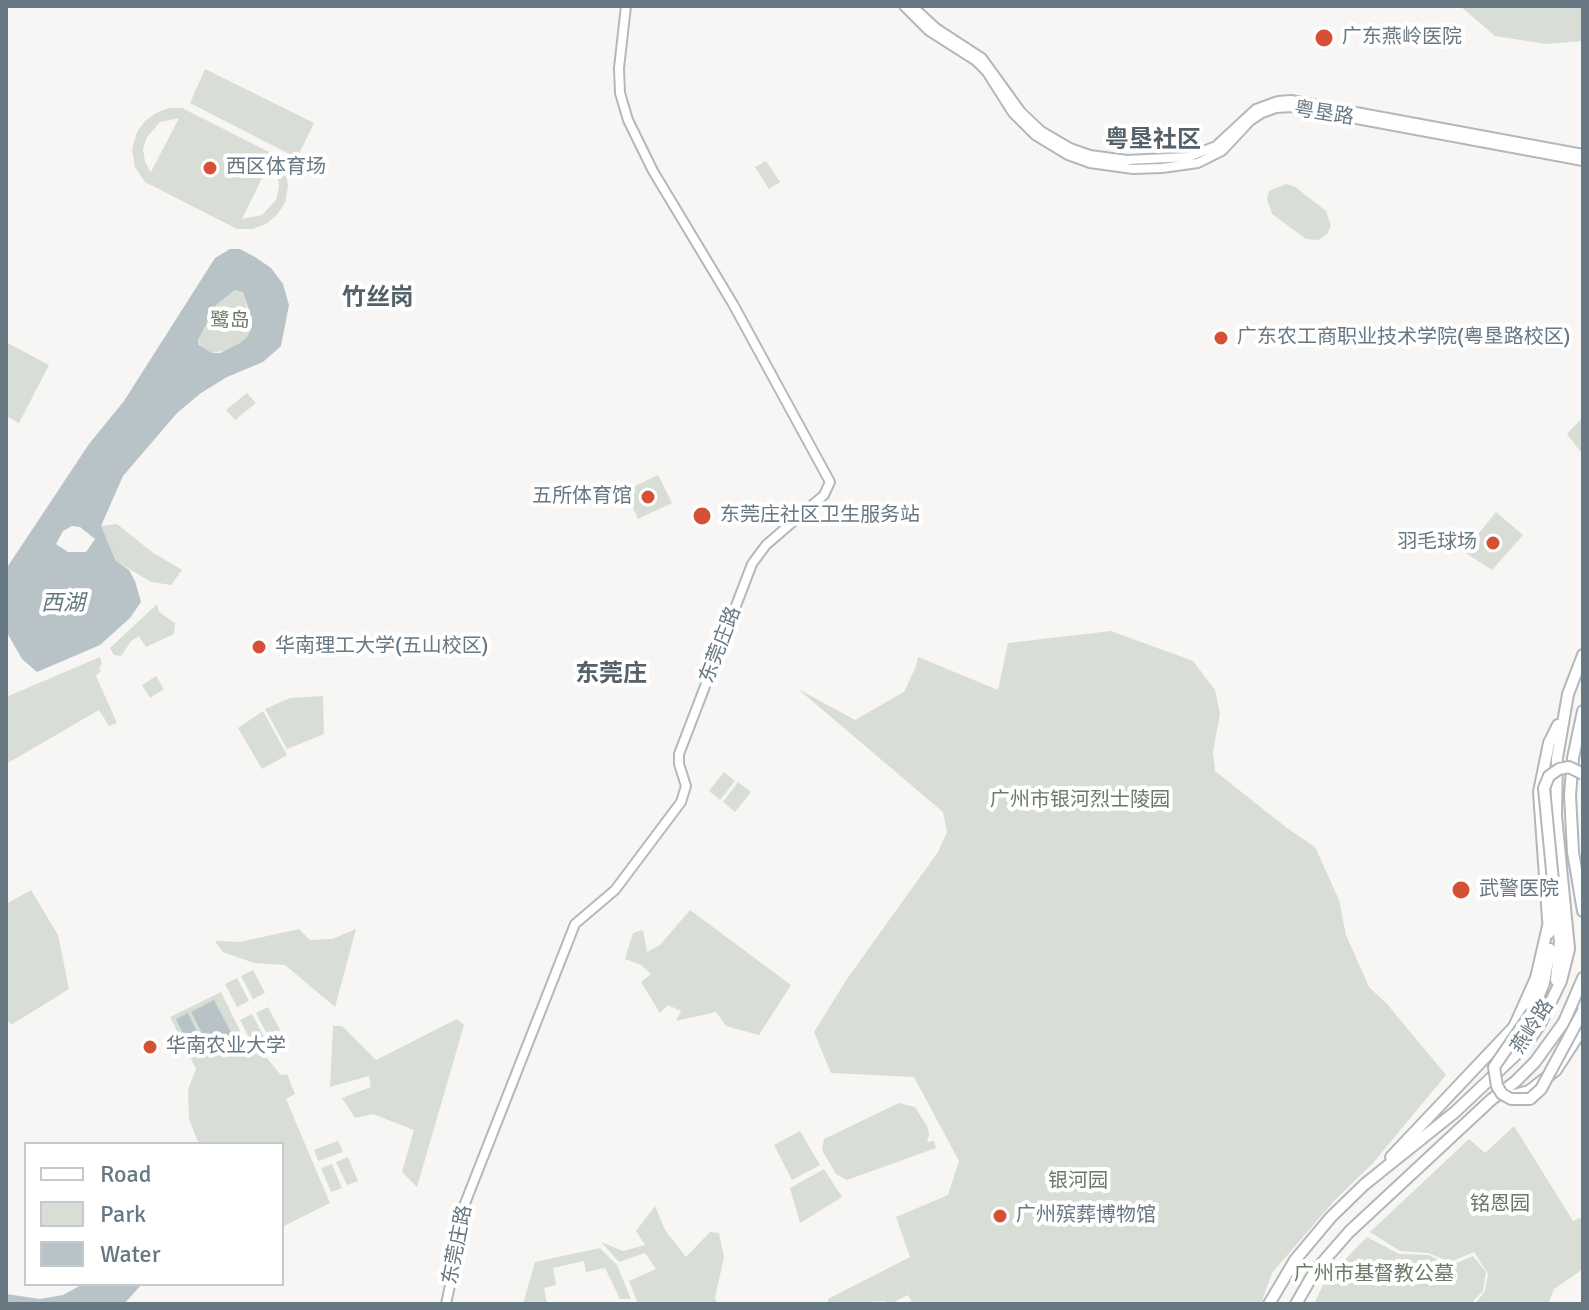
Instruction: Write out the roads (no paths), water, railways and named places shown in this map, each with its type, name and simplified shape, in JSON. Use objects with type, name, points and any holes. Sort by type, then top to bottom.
[{"type":"highway","name":"燕岭路","points":[[1269,1304],[1284,1275],[1331,1217],[1365,1184],[1455,1112],[1514,1058],[1531,1037],[1551,1000],[1565,970],[1569,949],[1556,800],[1557,758],[1563,716],[1583,655]]},
{"type":"highway","points":[[1583,711],[1571,768],[1570,805],[1583,911]]},
{"type":"highway","points":[[1563,716],[1549,743],[1539,792],[1548,965],[1532,1012],[1494,1067],[1499,1091],[1515,1100],[1530,1099],[1541,1089],[1583,1011]]},
{"type":"highway","points":[[1551,1000],[1560,955],[1544,788],[1549,776],[1559,769],[1569,767],[1583,774]]},
{"type":"highway","points":[[1365,1184],[1514,1027],[1536,978],[1548,926]]},
{"type":"highway","name":"燕岭路","points":[[1296,1304],[1311,1278],[1336,1246],[1492,1099],[1528,1070],[1572,1008],[1583,978]]},
{"type":"highway","points":[[1492,1099],[1518,1095],[1547,1079],[1563,1062],[1583,1028]]},
{"type":"main road","name":"东莞庄路","points":[[446,1304],[462,1211],[575,924],[615,890],[681,802],[686,786],[679,754],[752,564],[766,545],[824,495],[830,482],[733,304],[653,171],[628,120],[620,93],[619,68],[626,6]]},
{"type":"main road","name":"粤垦路","points":[[904,6],[929,31],[976,61],[987,72],[1013,113],[1035,135],[1059,150],[1090,163],[1133,169],[1198,163],[1222,151],[1250,121],[1262,113],[1292,107],[1583,161]]},
{"type":"main road","name":"粤垦路","points":[[912,6],[936,28],[982,58],[1021,112],[1041,131],[1070,148],[1090,155],[1127,160],[1188,157],[1216,146],[1256,109],[1291,100],[1583,154]]},
{"type":"water","name":"西湖","points":[[230,249],[240,249],[271,268],[283,284],[289,305],[281,346],[263,362],[227,377],[201,393],[177,413],[123,476],[101,526],[116,561],[129,570],[135,581],[141,602],[130,618],[100,645],[37,672],[22,659],[6,631],[6,569],[89,444],[124,401],[215,258]],"holes":[[[235,290],[243,292],[252,327],[240,343],[220,353],[212,353],[199,345],[198,340],[217,304]],[[72,526],[80,527],[95,539],[86,552],[68,552],[56,544],[63,531]]]},
{"type":"water","points":[[214,1000],[236,1042],[213,1054],[191,1012]]},
{"type":"water","points":[[188,1013],[198,1034],[186,1040],[176,1019]]},
{"type":"water","points":[[79,1286],[140,1286],[124,1304],[6,1304],[6,1294],[40,1299],[63,1295]]},
{"type":"place","name":"广东燕岭医院","points":[[1324,38]]},
{"type":"place","name":"西区体育场","points":[[210,168]]},
{"type":"place","name":"广东农工商职业技术学院(粤垦路校区)","points":[[1221,338]]},
{"type":"place","name":"五所体育馆","points":[[648,497]]},
{"type":"place","name":"东莞庄社区卫生服务站","points":[[702,516]]},
{"type":"place","name":"羽毛球场","points":[[1493,543]]},
{"type":"place","name":"华南理工大学(五山校区)","points":[[259,647]]},
{"type":"place","name":"武警医院","points":[[1461,890]]},
{"type":"place","name":"华南农业大学","points":[[150,1047]]},
{"type":"place","name":"广州殡葬博物馆","points":[[1000,1216]]},
{"type":"district","name":"粤垦社区","points":[[1153,141]]},
{"type":"district","name":"竹丝岗","points":[[378,299]]},
{"type":"district","name":"东莞庄","points":[[611,675]]},
{"type":"park label","name":"鹭岛","points":[[230,322]]},
{"type":"park label","name":"广州市银河烈士陵园","points":[[1080,801]]},
{"type":"park label","name":"银河园","points":[[1078,1182]]},
{"type":"park label","name":"铭恩园","points":[[1500,1205]]},
{"type":"park label","name":"广州市基督教公墓","points":[[1374,1275]]}]
